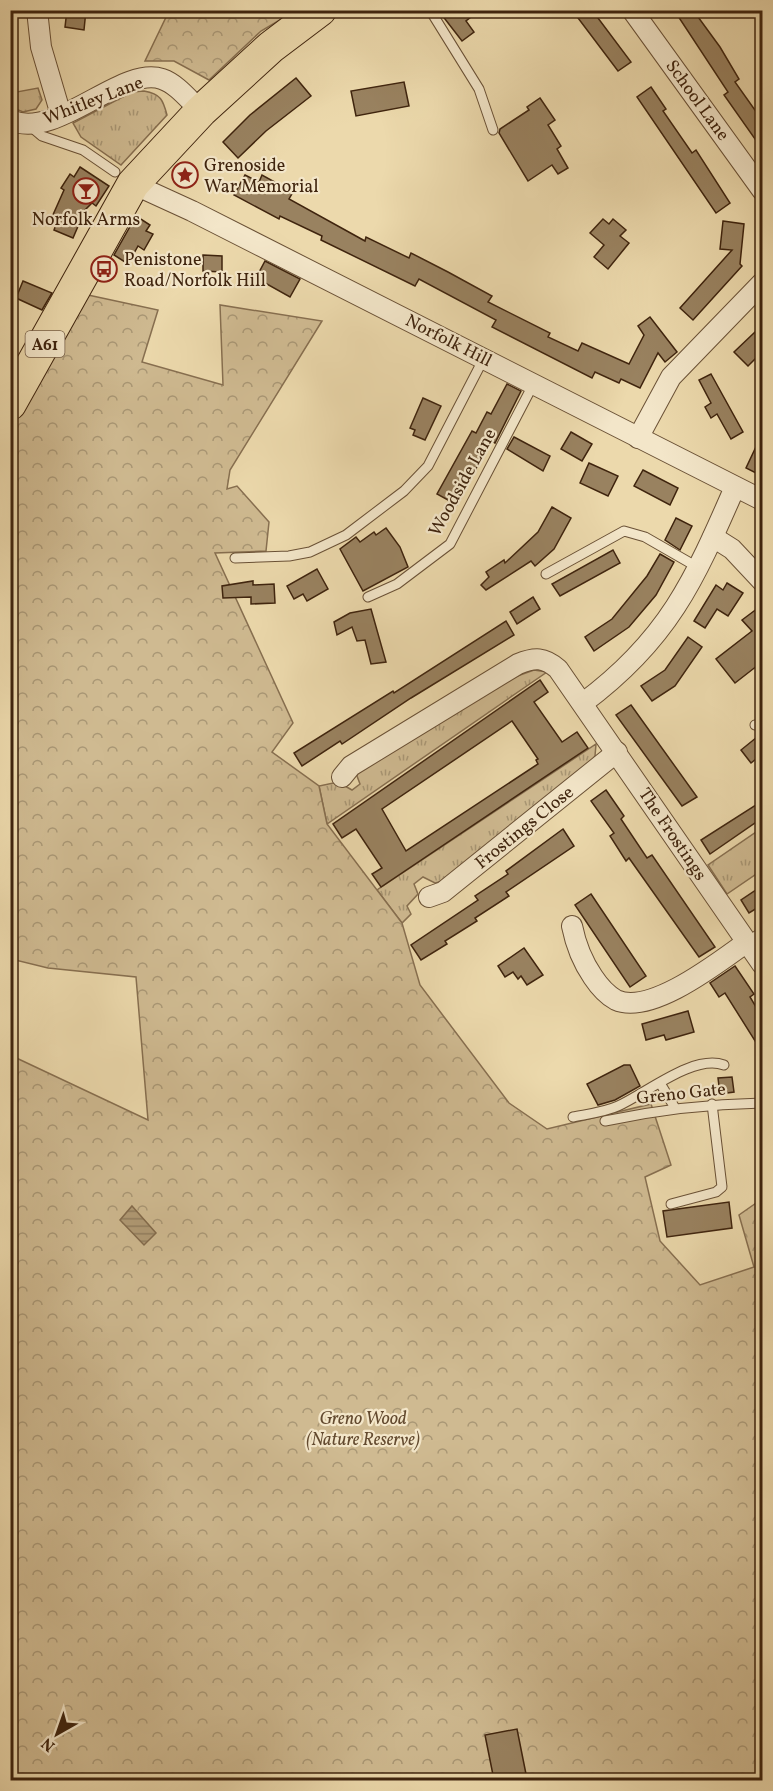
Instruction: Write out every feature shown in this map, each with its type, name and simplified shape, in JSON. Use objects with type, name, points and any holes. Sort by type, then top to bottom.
[{"type":"highway","name":"A61","points":[[10,404],[124,178],[271,46],[320,10]]},
{"type":"street","points":[[37,10],[41,47],[61,115]]},
{"type":"street","name":"School Lane","points":[[632,10],[762,190]]},
{"type":"street","name":"Whitley Lane","points":[[18,122],[61,115],[128,83],[147,78],[159,78],[169,82],[201,111]]},
{"type":"street","name":"Norfolk Hill","points":[[124,178],[762,500]]},
{"type":"street","points":[[638,438],[671,377],[759,295]]},
{"type":"street","points":[[583,703],[617,678],[641,654],[680,603],[699,568],[735,487]]},
{"type":"street","points":[[713,537],[732,549],[762,581]]},
{"type":"street","name":"The Frostings","points":[[342,777],[351,766],[518,664],[542,658],[558,669],[755,937],[762,964]]},
{"type":"street","name":"Frostings Close","points":[[429,897],[443,892],[617,752]]},
{"type":"street","points":[[573,926],[583,962],[609,995],[625,1002],[663,995],[683,986],[755,937]]},
{"type":"lane","points":[[430,10],[479,89],[493,130]]},
{"type":"lane","points":[[18,122],[42,136],[83,150],[124,178]]},
{"type":"lane","points":[[235,558],[289,556],[310,552],[346,535],[404,491],[428,466],[484,358]]},
{"type":"lane","name":"Woodside Lane","points":[[368,597],[397,584],[450,544],[534,383]]},
{"type":"lane","points":[[546,573],[624,531],[645,537],[699,568]]},
{"type":"lane","points":[[573,1117],[616,1107],[696,1064],[713,1061],[724,1065]]},
{"type":"lane","points":[[660,1083],[675,1108]]},
{"type":"lane","points":[[671,1204],[716,1192],[722,1187],[712,1104]]},
{"type":"lane","name":"Greno Gate","points":[[605,1121],[675,1108],[712,1104],[762,1104]]},
{"type":"green space","points":[[169,11],[295,11],[261,31],[209,80],[174,61],[145,61]]},
{"type":"green space","points":[[38,88],[42,100],[36,109],[23,112],[11,107],[11,93]]},
{"type":"green space","points":[[144,91],[160,98],[167,115],[121,165],[81,137],[73,123],[132,92]]},
{"type":"green space","name":"Greno Wood (Nature Reserve)","points":[[88,295],[158,310],[142,362],[223,385],[220,305],[322,321],[230,470],[227,489],[237,486],[269,522],[266,551],[215,553],[293,723],[272,752],[319,786],[327,824],[402,923],[420,985],[509,1103],[547,1129],[651,1104],[671,1165],[645,1177],[660,1241],[700,1285],[754,1267],[739,1215],[759,1201],[762,1206],[762,1780],[11,1780],[10,1055],[148,1120],[136,977],[48,968],[11,959],[11,424]]},
{"type":"green space","points":[[534,670],[547,672],[327,824],[319,786],[338,782],[352,790],[360,784],[357,776],[359,770],[509,679]]},
{"type":"green space","points":[[596,744],[595,756],[585,770],[443,881],[435,883],[423,877],[414,884],[418,894],[407,906],[411,914],[402,923],[377,890]]},
{"type":"green space","points":[[762,828],[762,870],[727,894],[708,865]]},
{"type":"shaded area","points":[[132,1206],[156,1233],[144,1245],[120,1220]]},
{"type":"building","points":[[67,10],[86,10],[84,30],[65,27]]},
{"type":"building","points":[[438,10],[480,10],[466,21],[474,32],[462,41]]},
{"type":"building","points":[[572,10],[592,10],[631,62],[618,71]]},
{"type":"building","points":[[674,10],[693,10],[720,47],[739,79],[735,82],[762,120],[762,149],[724,95],[728,92]]},
{"type":"building","points":[[296,78],[311,96],[266,131],[238,158],[223,142],[250,115]]},
{"type":"building","points":[[404,82],[409,106],[356,116],[351,91]]},
{"type":"building","points":[[651,87],[666,109],[663,111],[692,153],[696,150],[730,203],[716,213],[637,97]]},
{"type":"building","points":[[540,98],[555,120],[548,125],[561,146],[557,149],[568,168],[558,174],[552,165],[528,181],[499,133],[500,129],[529,110],[527,107]]},
{"type":"building","points":[[80,167],[109,186],[96,206],[92,203],[85,210],[73,238],[54,230],[58,219],[52,217],[64,190],[61,188],[70,174],[74,177]]},
{"type":"building","points":[[245,175],[259,182],[262,175],[293,192],[289,199],[365,241],[366,237],[409,258],[411,253],[448,272],[492,296],[488,302],[550,333],[548,337],[578,351],[582,343],[629,364],[644,335],[638,326],[650,317],[677,352],[665,362],[658,353],[640,388],[621,379],[619,383],[595,372],[592,378],[492,327],[496,320],[419,279],[415,286],[321,240],[322,236],[280,216],[279,219],[234,195]]},
{"type":"building","points":[[136,216],[150,225],[146,231],[153,234],[144,250],[138,246],[128,264],[114,255]]},
{"type":"building","points":[[603,219],[609,224],[613,219],[626,230],[620,236],[629,243],[608,269],[594,257],[604,245],[590,233]]},
{"type":"building","points":[[723,221],[744,224],[740,264],[742,266],[693,320],[680,308],[732,250],[720,249]]},
{"type":"building","points":[[203,255],[222,256],[222,272],[203,271]]},
{"type":"building","points":[[265,261],[300,279],[290,297],[256,278]]},
{"type":"building","points":[[23,281],[52,293],[42,310],[16,298]]},
{"type":"building","points":[[755,332],[762,339],[762,352],[748,366],[734,352]]},
{"type":"building","points":[[711,374],[743,432],[731,439],[717,414],[711,418],[705,407],[711,403],[699,380]]},
{"type":"building","points":[[507,384],[521,391],[495,443],[491,440],[457,505],[437,494],[472,431],[476,433],[487,412],[491,414]]},
{"type":"building","points":[[423,398],[441,406],[425,440],[413,435],[415,430],[410,428]]},
{"type":"building","points":[[571,432],[592,444],[582,461],[561,449]]},
{"type":"building","points":[[762,434],[762,476],[746,468]]},
{"type":"building","points":[[514,437],[550,456],[543,471],[507,449]]},
{"type":"building","points":[[589,463],[618,476],[608,496],[580,483]]},
{"type":"building","points":[[643,470],[678,488],[670,505],[634,486]]},
{"type":"building","points":[[552,507],[571,518],[554,549],[535,566],[531,561],[486,590],[481,585],[489,577],[486,572],[504,560],[505,563],[538,532]]},
{"type":"building","points":[[676,518],[692,526],[680,550],[665,540]]},
{"type":"building","points":[[386,528],[400,547],[408,567],[363,591],[340,549],[356,537],[360,542],[374,532],[376,535]]},
{"type":"building","points":[[613,550],[620,563],[560,596],[552,584]]},
{"type":"building","points":[[660,554],[674,562],[656,595],[629,627],[594,651],[585,637],[612,619],[647,576]]},
{"type":"building","points":[[317,569],[328,589],[307,601],[303,594],[294,599],[287,586]]},
{"type":"building","points":[[253,581],[253,585],[274,584],[275,603],[251,604],[251,597],[223,598],[222,586]]},
{"type":"building","points":[[727,583],[743,593],[728,616],[717,609],[705,628],[694,621],[716,585],[723,590]]},
{"type":"building","points":[[533,597],[540,609],[517,624],[510,612]]},
{"type":"building","points":[[758,608],[762,615],[762,662],[735,683],[716,659],[752,631],[742,620]]},
{"type":"building","points":[[371,609],[386,662],[371,664],[365,640],[357,641],[352,627],[337,635],[334,622],[350,613]]},
{"type":"building","points":[[506,621],[514,635],[411,698],[342,744],[340,741],[302,766],[294,753],[393,691],[394,693]]},
{"type":"building","points":[[688,637],[702,647],[675,686],[652,701],[641,686],[665,670]]},
{"type":"building","points":[[540,680],[548,692],[534,702],[562,742],[577,732],[588,748],[381,887],[372,874],[382,868],[356,829],[342,838],[333,824]],"holes":[[[512,721],[538,759],[536,760],[538,764],[406,851],[382,809]]]},
{"type":"building","points":[[631,705],[697,797],[682,806],[616,715]]},
{"type":"building","points":[[762,733],[762,754],[751,763],[741,750]]},
{"type":"building","points":[[606,790],[624,816],[621,819],[647,858],[652,855],[715,947],[699,957],[629,858],[626,861],[610,836],[614,833],[591,801]]},
{"type":"building","points":[[762,801],[762,818],[710,854],[701,840]]},
{"type":"building","points":[[563,829],[574,846],[506,892],[509,896],[475,918],[477,921],[445,941],[447,944],[421,960],[411,945],[478,900],[475,896],[508,874],[506,871]]},
{"type":"building","points":[[762,886],[762,905],[749,913],[741,900]]},
{"type":"building","points":[[591,894],[646,976],[630,987],[575,905]]},
{"type":"building","points":[[524,948],[543,975],[527,985],[521,976],[518,979],[513,972],[505,977],[498,966]]},
{"type":"building","points":[[735,966],[754,994],[750,997],[762,1017],[762,1052],[725,993],[719,997],[710,983]]},
{"type":"building","points":[[688,1011],[694,1032],[666,1040],[664,1035],[646,1040],[642,1024]]},
{"type":"building","points":[[624,1065],[630,1065],[640,1086],[615,1100],[598,1105],[587,1084]]},
{"type":"building","points":[[732,1077],[734,1092],[720,1094],[718,1078]]},
{"type":"building","points":[[729,1202],[732,1228],[667,1237],[663,1211]]},
{"type":"building","points":[[517,1729],[526,1774],[509,1778],[509,1780],[494,1780],[485,1735]]},
{"type":"place","name":"Grenoside War Memorial","points":[[185,175]]},
{"type":"place","name":"Norfolk Arms","points":[[86,191]]},
{"type":"place","name":"Penistone Road/Norfolk Hill","points":[[104,269]]}]
